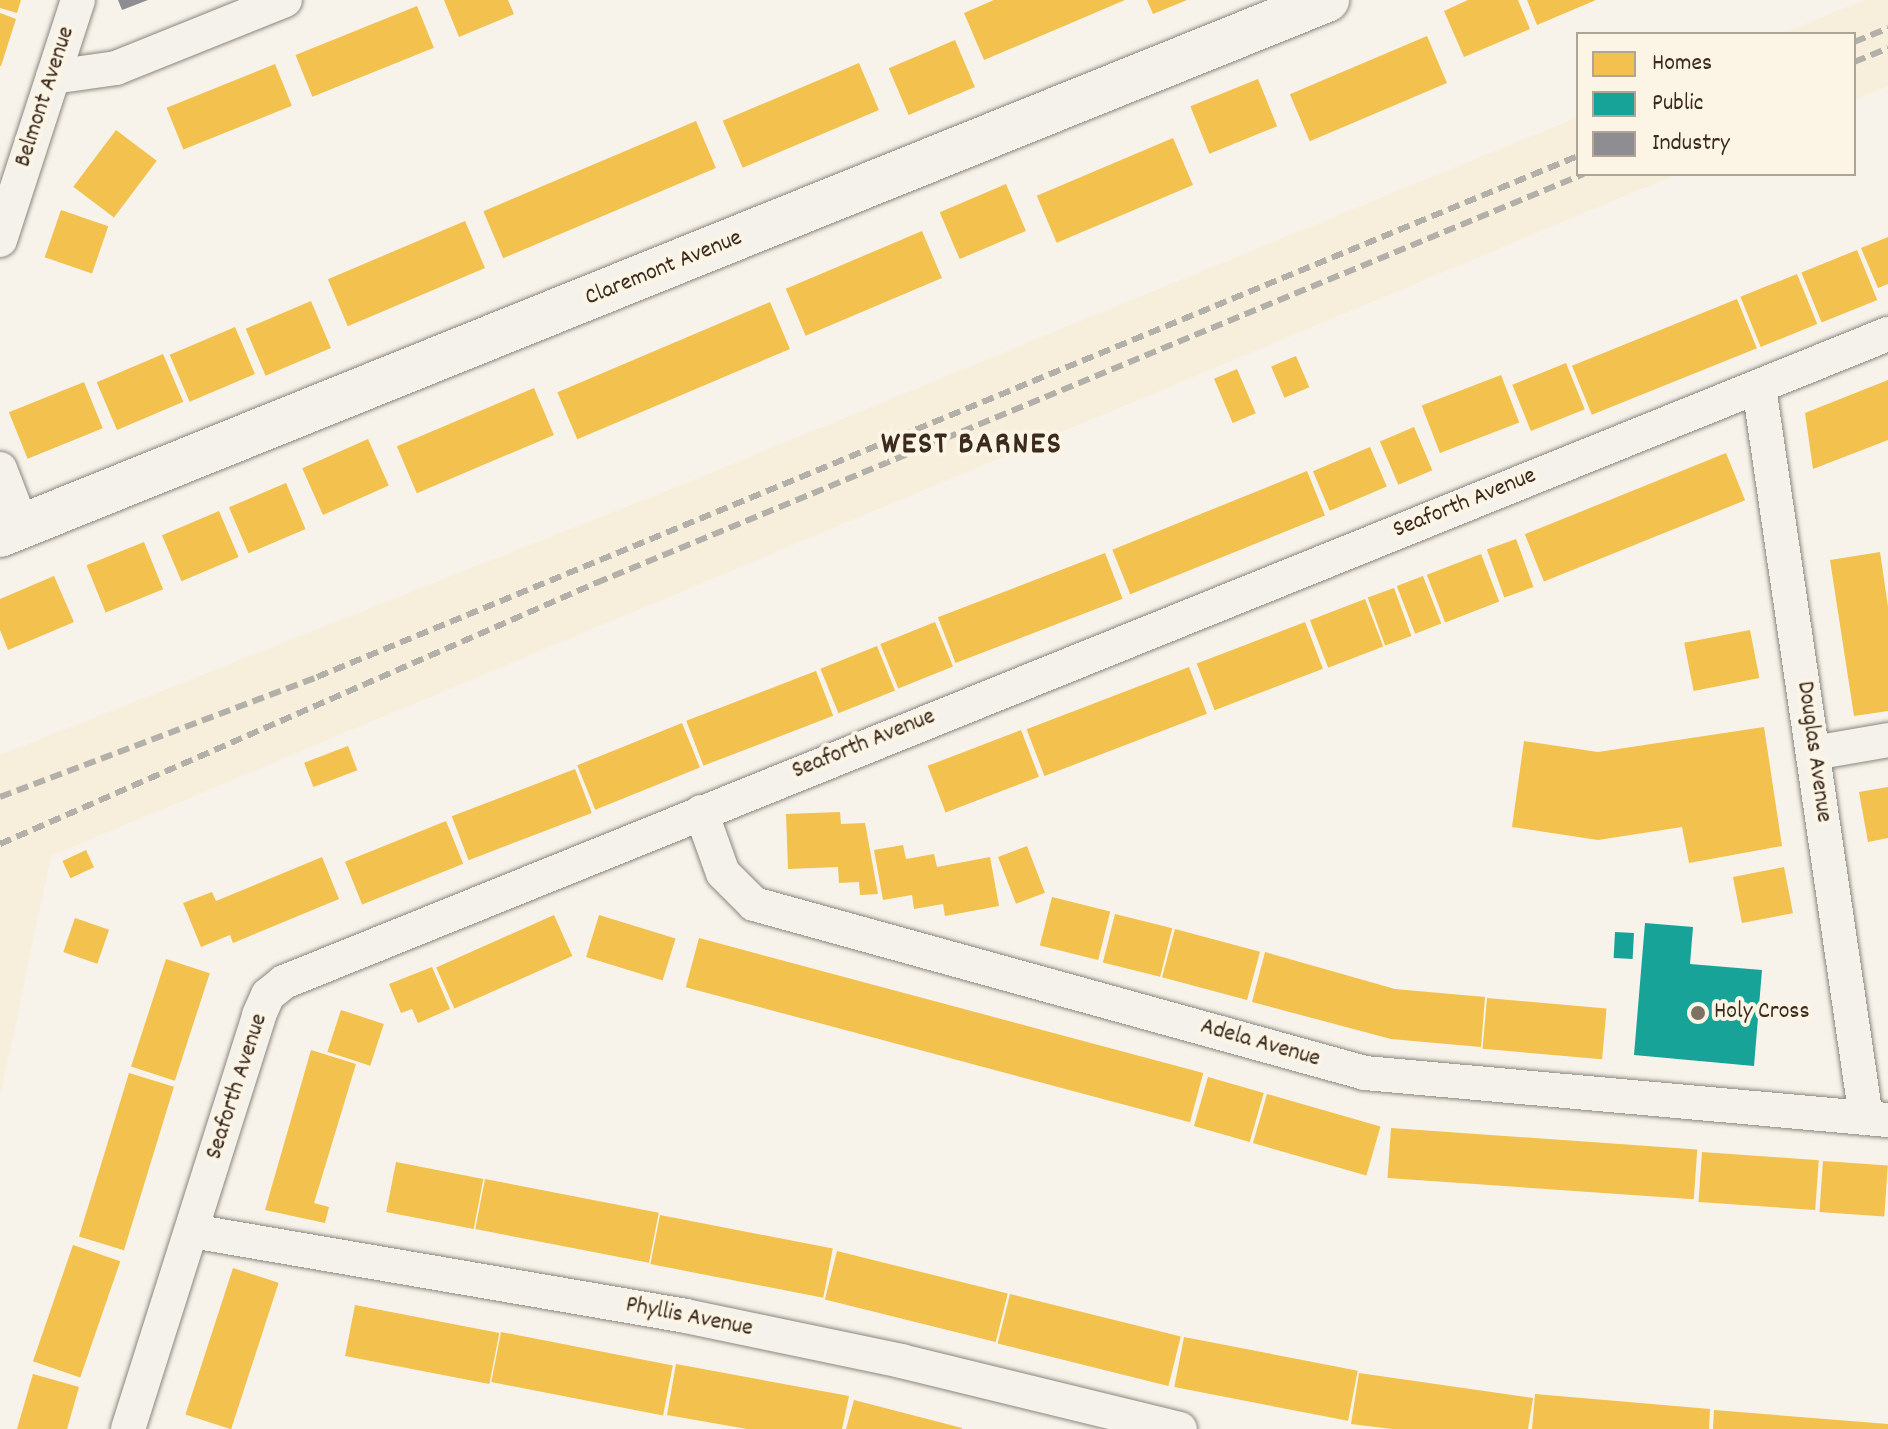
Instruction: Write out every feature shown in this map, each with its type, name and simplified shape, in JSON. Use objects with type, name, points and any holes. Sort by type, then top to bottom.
[{"type":"street","name":"Belmont Avenue","points":[[0,240],[78,0]]},
{"type":"street","points":[[53,77],[116,68],[285,0]]},
{"type":"street","name":"Claremont Avenue","points":[[11,530],[1327,0]]},
{"type":"street","name":"Seaforth Avenue","points":[[128,1429],[259,1015],[268,995],[284,982],[1888,334]]},
{"type":"street","name":"Douglas Avenue","points":[[1759,387],[1813,753],[1877,1119]]},
{"type":"street","points":[[0,469],[11,530]]},
{"type":"street","points":[[1813,753],[1888,740]]},
{"type":"street","name":"Adela Avenue","points":[[701,812],[723,873],[754,904],[1365,1073],[1877,1119]]},
{"type":"street","name":"Phyllis Avenue","points":[[192,1231],[686,1316],[901,1361],[1180,1429]]},
{"type":"shaded area","points":[[1864,0],[1888,0],[1888,86],[1856,99],[1856,32],[1786,32]]},
{"type":"shaded area","points":[[1576,118],[1576,176],[1672,176],[51,856],[0,1097],[0,755],[681,485]]},
{"type":"building: Homes","points":[[0,0],[21,0],[17,13],[0,8]]},
{"type":"building: Homes","points":[[444,0],[508,0],[514,14],[459,37]]},
{"type":"building: Homes","points":[[994,0],[1125,0],[984,60],[964,13]]},
{"type":"building: Homes","points":[[1147,0],[1187,0],[1153,14]]},
{"type":"building: Homes","points":[[1468,0],[1518,0],[1530,29],[1464,57],[1444,11]]},
{"type":"building: Homes","points":[[1527,0],[1596,0],[1537,25]]},
{"type":"building: Homes","points":[[417,6],[434,48],[312,97],[296,55]]},
{"type":"building: Homes","points":[[0,13],[16,19],[1,66],[0,66]]},
{"type":"building: Homes","points":[[1427,36],[1447,83],[1310,141],[1290,94]]},
{"type":"building: Homes","points":[[955,40],[975,87],[909,115],[889,68]]},
{"type":"building: Homes","points":[[859,63],[879,110],[743,168],[723,121]]},
{"type":"building: Homes","points":[[275,64],[292,106],[183,150],[167,108]]},
{"type":"building: Homes","points":[[1258,79],[1277,126],[1209,154],[1190,106]]},
{"type":"building: Homes","points":[[696,121],[716,168],[503,258],[483,211]]},
{"type":"building: Homes","points":[[116,130],[157,161],[114,217],[73,187]]},
{"type":"building: Homes","points":[[1173,138],[1193,185],[1057,243],[1037,196]]},
{"type":"building: Homes","points":[[1006,184],[1026,231],[960,259],[940,212]]},
{"type":"building: Homes","points":[[61,210],[108,226],[92,274],[45,257]]},
{"type":"building: Homes","points":[[465,221],[485,268],[348,326],[328,279]]},
{"type":"building: Homes","points":[[922,231],[942,278],[806,336],[786,289]]},
{"type":"building: Homes","points":[[1888,237],[1888,284],[1878,288],[1861,248]]},
{"type":"building: Homes","points":[[1857,250],[1877,300],[1822,323],[1801,272]]},
{"type":"building: Homes","points":[[1797,274],[1817,324],[1761,347],[1740,297]]},
{"type":"building: Homes","points":[[1737,299],[1757,348],[1592,415],[1572,366]]},
{"type":"building: Homes","points":[[311,301],[331,348],[266,376],[246,329]]},
{"type":"building: Homes","points":[[770,302],[790,349],[577,439],[557,392]]},
{"type":"building: Homes","points":[[235,327],[255,374],[190,402],[170,355]]},
{"type":"building: Homes","points":[[163,354],[183,402],[117,430],[97,382]]},
{"type":"building: Homes","points":[[1296,356],[1309,387],[1284,398],[1271,367]]},
{"type":"building: Homes","points":[[1566,363],[1585,409],[1531,431],[1512,385]]},
{"type":"building: Homes","points":[[1237,369],[1256,413],[1233,423],[1214,379]]},
{"type":"building: Homes","points":[[1501,375],[1519,423],[1440,453],[1422,405]]},
{"type":"building: Homes","points":[[1888,380],[1888,440],[1813,469],[1805,413]]},
{"type":"building: Homes","points":[[84,382],[103,428],[28,459],[9,412]]},
{"type":"building: Homes","points":[[534,388],[554,435],[417,493],[397,446]]},
{"type":"building: Homes","points":[[1414,427],[1432,470],[1398,485],[1380,441]]},
{"type":"building: Homes","points":[[368,439],[389,486],[323,515],[302,468]]},
{"type":"building: Homes","points":[[1370,447],[1387,487],[1330,511],[1313,471]]},
{"type":"building: Homes","points":[[1726,453],[1745,500],[1544,582],[1525,534]]},
{"type":"building: Homes","points":[[1307,471],[1325,516],[1130,594],[1112,550]]},
{"type":"building: Homes","points":[[286,483],[306,529],[248,553],[229,507]]},
{"type":"building: Homes","points":[[219,511],[239,557],[181,581],[162,535]]},
{"type":"building: Homes","points":[[1516,539],[1533,587],[1504,598],[1487,550]]},
{"type":"building: Homes","points":[[144,542],[163,589],[106,613],[87,565]]},
{"type":"building: Homes","points":[[1880,552],[1888,607],[1888,711],[1854,716],[1830,560]]},
{"type":"building: Homes","points":[[1105,553],[1123,599],[955,663],[938,617]]},
{"type":"building: Homes","points":[[1481,554],[1499,602],[1445,622],[1427,575]]},
{"type":"building: Homes","points":[[54,576],[74,622],[8,650],[0,630],[0,599]]},
{"type":"building: Homes","points":[[1423,576],[1441,624],[1415,634],[1397,586]]},
{"type":"building: Homes","points":[[1394,588],[1411,636],[1385,646],[1368,598]]},
{"type":"building: Homes","points":[[1365,599],[1383,647],[1328,668],[1310,620]]},
{"type":"building: Homes","points":[[935,622],[953,667],[898,689],[880,644]]},
{"type":"building: Homes","points":[[1305,622],[1323,669],[1215,710],[1197,664]]},
{"type":"building: Homes","points":[[1750,630],[1759,678],[1694,691],[1684,643]]},
{"type":"building: Homes","points":[[877,646],[895,691],[838,713],[820,669]]},
{"type":"building: Homes","points":[[1189,667],[1207,714],[1044,776],[1027,729]]},
{"type":"building: Homes","points":[[816,671],[833,716],[703,766],[686,721]]},
{"type":"building: Homes","points":[[682,723],[700,768],[595,810],[577,765]]},
{"type":"building: Homes","points":[[1764,727],[1782,846],[1689,863],[1682,827],[1598,840],[1512,827],[1524,741],[1598,752]]},
{"type":"building: Homes","points":[[1021,730],[1039,777],[946,813],[928,766]]},
{"type":"building: Homes","points":[[348,746],[357,770],[313,787],[304,763]]},
{"type":"building: Homes","points":[[575,769],[592,813],[469,860],[452,816]]},
{"type":"building: Homes","points":[[1888,787],[1888,838],[1868,842],[1859,792]]},
{"type":"building: Homes","points":[[840,812],[841,824],[865,823],[878,894],[860,895],[859,882],[839,883],[838,867],[788,869],[786,814]]},
{"type":"building: Homes","points":[[446,821],[463,864],[362,904],[345,862]]},
{"type":"building: Homes","points":[[903,845],[906,859],[934,854],[937,867],[990,857],[999,906],[945,916],[943,904],[914,909],[912,895],[883,900],[874,850]]},
{"type":"building: Homes","points":[[1027,846],[1045,893],[1016,904],[998,857]]},
{"type":"building: Homes","points":[[86,850],[94,867],[70,878],[62,861]]},
{"type":"building: Homes","points":[[322,857],[339,899],[233,943],[230,935],[201,947],[183,903],[212,892],[216,901]]},
{"type":"building: Homes","points":[[1784,867],[1793,913],[1742,923],[1733,877]]},
{"type":"building: Homes","points":[[1052,897],[1110,912],[1098,960],[1040,946]]},
{"type":"building: Homes","points":[[1115,914],[1172,928],[1160,977],[1103,963]]},
{"type":"building: Homes","points":[[554,915],[572,956],[454,1009],[436,967]]},
{"type":"building: Homes","points":[[599,915],[676,938],[663,980],[586,957]]},
{"type":"building: Homes","points":[[75,918],[109,930],[97,964],[63,952]]},
{"type":"building: Homes","points":[[1175,929],[1260,952],[1247,1000],[1162,977]]},
{"type":"building: Homes","points":[[699,938],[1203,1073],[1190,1122],[686,987]]},
{"type":"building: Homes","points":[[1265,952],[1395,989],[1485,997],[1481,1047],[1391,1039],[1252,1002]]},
{"type":"building: Homes","points":[[166,959],[210,973],[175,1081],[131,1066]]},
{"type":"building: Homes","points":[[432,967],[450,1009],[418,1023],[412,1009],[401,1013],[389,984]]},
{"type":"building: Homes","points":[[1487,998],[1607,1008],[1602,1059],[1483,1049]]},
{"type":"building: Homes","points":[[341,1010],[384,1024],[370,1066],[327,1052]]},
{"type":"building: Homes","points":[[311,1050],[356,1064],[314,1203],[329,1207],[325,1223],[265,1210]]},
{"type":"building: Homes","points":[[129,1073],[174,1087],[124,1250],[79,1237]]},
{"type":"building: Homes","points":[[1208,1077],[1264,1093],[1250,1142],[1194,1126]]},
{"type":"building: Homes","points":[[1267,1094],[1380,1127],[1366,1176],[1253,1143]]},
{"type":"building: Homes","points":[[1391,1128],[1697,1149],[1694,1199],[1388,1178]]},
{"type":"building: Homes","points":[[1702,1152],[1819,1160],[1815,1210],[1699,1202]]},
{"type":"building: Homes","points":[[1823,1161],[1888,1166],[1884,1216],[1819,1212]]},
{"type":"building: Homes","points":[[396,1162],[483,1179],[474,1229],[386,1212]]},
{"type":"building: Homes","points":[[485,1179],[659,1213],[649,1263],[475,1229]]},
{"type":"building: Homes","points":[[660,1215],[833,1249],[823,1298],[650,1264]]},
{"type":"building: Homes","points":[[73,1245],[120,1261],[80,1378],[33,1361]]},
{"type":"building: Homes","points":[[837,1251],[1008,1294],[996,1342],[825,1300]]},
{"type":"building: Homes","points":[[233,1268],[279,1283],[231,1429],[185,1414]]},
{"type":"building: Homes","points":[[1010,1294],[1181,1337],[1168,1386],[998,1343]]},
{"type":"building: Homes","points":[[355,1305],[499,1333],[489,1384],[345,1356]]},
{"type":"building: Homes","points":[[501,1332],[673,1365],[663,1415],[491,1382]]},
{"type":"building: Homes","points":[[1184,1337],[1358,1371],[1348,1421],[1174,1387]]},
{"type":"building: Homes","points":[[676,1364],[849,1396],[842,1429],[747,1429],[667,1415]]},
{"type":"building: Homes","points":[[1359,1373],[1533,1398],[1528,1429],[1392,1429],[1351,1424]]},
{"type":"building: Homes","points":[[33,1374],[79,1387],[67,1429],[17,1429]]},
{"type":"building: Homes","points":[[1535,1394],[1710,1409],[1709,1429],[1532,1429]]},
{"type":"building: Homes","points":[[854,1400],[962,1428],[962,1429],[846,1429]]},
{"type":"building: Homes","points":[[1714,1410],[1888,1424],[1888,1429],[1713,1429]]},
{"type":"building: Public","name":"Holy Cross","points":[[1645,923],[1693,927],[1690,964],[1762,970],[1754,1066],[1634,1055]]},
{"type":"building: Public","points":[[1615,932],[1634,933],[1633,959],[1614,958]]},
{"type":"building: Industry","points":[[118,0],[148,0],[122,10]]},
{"type":"railway","points":[[1856,41],[1888,28]]},
{"type":"railway","points":[[1856,61],[1888,48]]},
{"type":"railway","points":[[0,797],[317,677],[1576,157]]},
{"type":"railway","points":[[0,844],[596,583],[1579,176]]},
{"type":"place","name":"Holy Cross","points":[[1698,1013]]},
{"type":"district","name":"WEST BARNES","points":[[972,446]]}]
